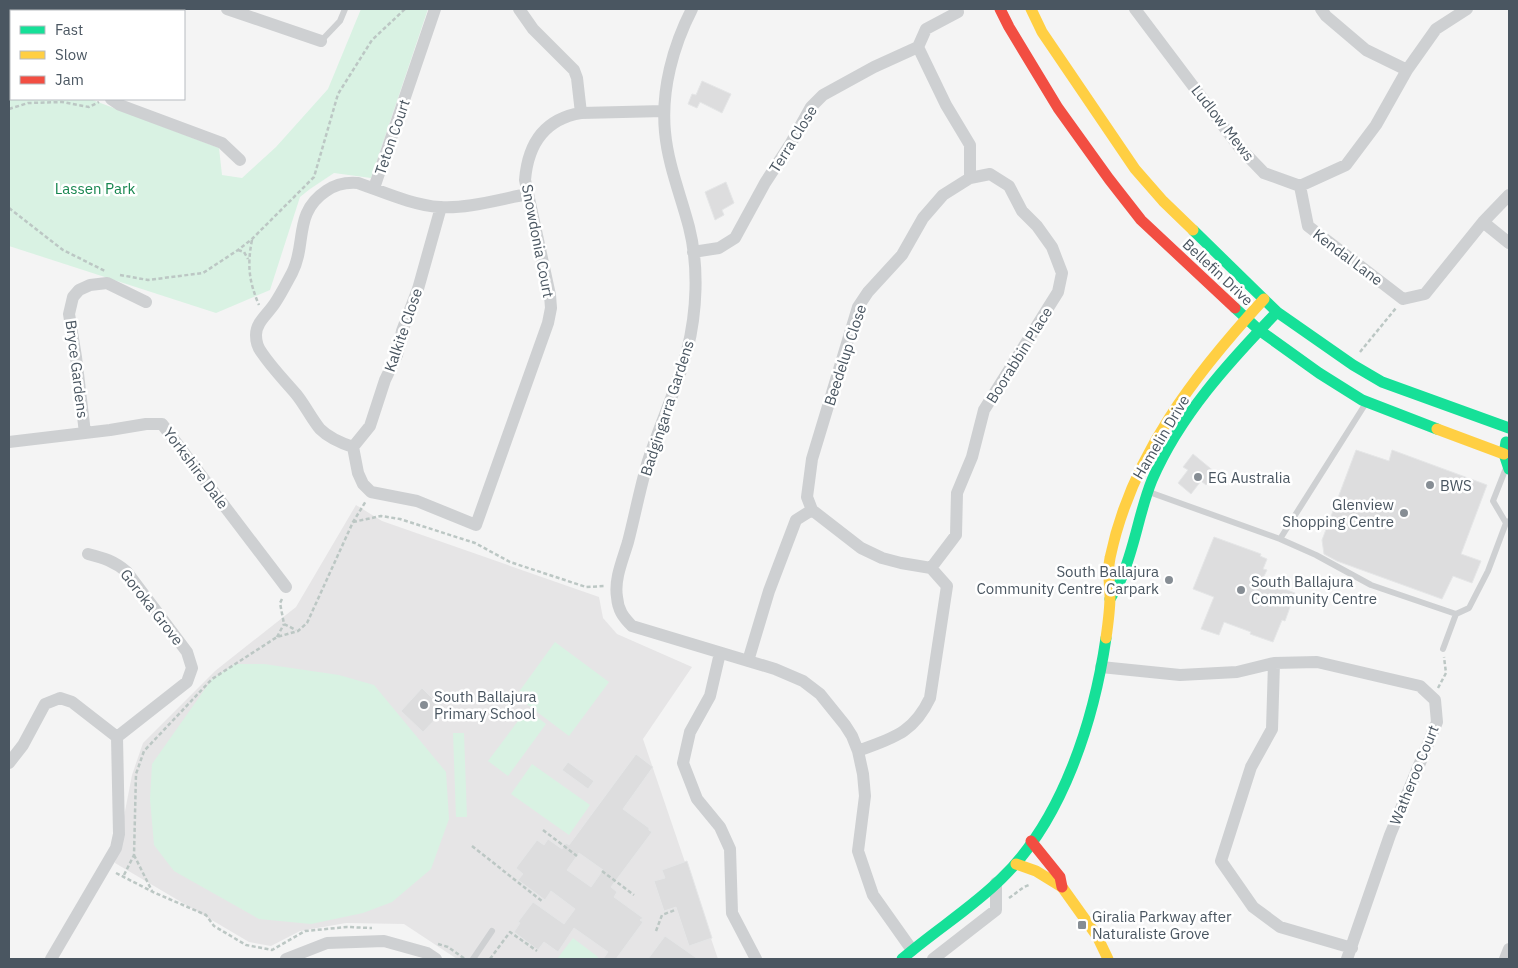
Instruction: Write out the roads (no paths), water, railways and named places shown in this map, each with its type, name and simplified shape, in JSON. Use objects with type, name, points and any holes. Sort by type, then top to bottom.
[{"type":"main road","name":"Bellefin Drive","points":[[1000,9],[1058,108],[1114,186],[1142,220],[1259,330],[1333,383],[1367,402],[1504,454]]},
{"type":"main road","name":"Bellefin Drive","points":[[1031,9],[1042,32],[1135,169],[1163,200],[1278,312],[1353,365],[1382,382],[1509,428]]},
{"type":"main road","name":"Hamelin Drive","points":[[902,959],[952,920],[1016,864],[1050,812],[1070,774],[1082,744],[1101,666],[1110,599],[1107,574],[1110,558],[1127,499],[1141,465],[1164,426],[1192,385],[1264,298]]},
{"type":"main road","name":"Hamelin Drive","points":[[1110,599],[1122,576],[1148,491],[1158,467],[1184,421],[1219,376],[1259,330],[1278,312]]},
{"type":"main road","points":[[1508,468],[1504,454],[1504,445],[1509,435]]},
{"type":"main road","points":[[1031,840],[1060,877],[1062,886],[1097,936],[1108,959]]},
{"type":"main road","points":[[1016,864],[1036,871],[1055,884],[1062,886]]},
{"type":"street","points":[[227,9],[321,41]]},
{"type":"street","name":"Teton Court","points":[[374,188],[435,9]]},
{"type":"street","points":[[519,9],[533,29],[574,70],[577,78],[581,113]]},
{"type":"street","name":"Badgingarra Gardens","points":[[692,9],[676,45],[668,76],[664,111],[665,134],[693,252],[694,315],[687,352],[648,462],[616,585],[618,607],[623,617],[632,626],[793,676],[820,694],[845,725],[858,751],[865,796],[858,852],[873,895],[912,950]]},
{"type":"street","points":[[1321,9],[1326,16],[1366,50],[1407,70]]},
{"type":"street","points":[[1300,186],[1346,165],[1376,125],[1407,70],[1436,29],[1467,9]]},
{"type":"street","name":"Ludlow Mews","points":[[1139,10],[1239,147],[1264,173],[1300,186]]},
{"type":"street","points":[[958,12],[926,29],[918,46],[946,105],[970,145],[970,178]]},
{"type":"street","name":"Terra Close","points":[[693,252],[720,248],[735,238],[765,183],[791,143],[811,107],[823,95],[874,67],[918,46]]},
{"type":"street","points":[[112,100],[120,105],[222,143],[240,160]]},
{"type":"street","name":"Snowdonia Court","points":[[354,447],[358,473],[363,484],[371,492],[417,501],[476,525],[548,323],[551,308],[550,295],[525,180],[526,164],[539,137],[558,119],[581,113],[664,111]]},
{"type":"street","name":"Beedelup Close","points":[[812,510],[807,497],[812,459],[858,307],[868,292],[902,255],[923,218],[942,195],[970,178],[990,174],[1009,186],[1022,212]]},
{"type":"street","points":[[354,447],[330,437],[320,429],[297,396],[258,347],[257,328],[294,270],[304,220],[312,204],[333,186],[350,182],[414,202],[441,207],[461,206],[528,194]]},
{"type":"street","name":"Kendal Lane","points":[[1300,186],[1308,226],[1403,299],[1425,294],[1484,222]]},
{"type":"street","points":[[1509,195],[1484,222],[1509,244]]},
{"type":"street","name":"Kalkite Close","points":[[354,447],[370,426],[385,380],[397,355],[404,325],[418,289],[441,207]]},
{"type":"street","name":"Boorabbin Place","points":[[931,568],[956,535],[958,493],[972,457],[984,410],[1058,292],[1062,273],[1052,247],[1037,226],[1022,212]]},
{"type":"street","name":"Bryce Gardens","points":[[85,433],[69,314],[74,297],[79,290],[90,284],[106,283],[146,302]]},
{"type":"street","name":"Yorkshire Dale","points":[[9,442],[146,424],[162,424],[286,588]]},
{"type":"street","points":[[748,661],[769,591],[796,520],[812,510],[861,548],[888,560],[931,568],[947,586],[930,698],[923,714],[901,734],[858,751]]},
{"type":"street","name":"Goroka Grove","points":[[88,554],[107,558],[117,563],[127,572],[187,652],[192,668],[187,682],[117,737]]},
{"type":"street","points":[[720,653],[710,696],[690,732],[683,764],[697,799],[720,827],[730,849],[732,913],[756,959]]},
{"type":"street","name":"Watheroo Court","points":[[1317,662],[1420,686],[1435,700],[1437,722],[1390,835],[1350,954],[1280,927],[1253,908],[1221,861],[1251,767],[1272,729],[1274,663],[1317,662]]},
{"type":"street","points":[[1101,666],[1180,675],[1237,672],[1274,663]]},
{"type":"street","points":[[9,763],[23,745],[45,704],[60,698],[72,702],[117,737],[120,834],[116,848],[51,959]]},
{"type":"street","points":[[933,959],[996,910],[996,883]]},
{"type":"street","points":[[286,959],[326,943],[384,941],[427,954],[436,959]]},
{"type":"street","points":[[1505,959],[1509,949]]},
{"type":"lane","points":[[321,41],[340,21],[345,9]]},
{"type":"lane","points":[[1280,539],[1367,402]]},
{"type":"lane","points":[[1148,491],[1280,539],[1316,555],[1371,584],[1456,614],[1469,608],[1488,571],[1508,522],[1493,502],[1508,468]]},
{"type":"lane","points":[[1443,648],[1456,614]]},
{"type":"lane","points":[[473,959],[492,931]]},
{"type":"place","name":"EG Australia","points":[[1198,477]]},
{"type":"place","name":"BWS","points":[[1430,485]]},
{"type":"place","name":"Glenview Shopping Centre","points":[[1404,513]]},
{"type":"place","name":"South Ballajura Community Centre Carpark","points":[[1169,580]]},
{"type":"place","name":"South Ballajura Community Centre","points":[[1241,590]]},
{"type":"place","name":"South Ballajura Primary School","points":[[424,705]]},
{"type":"place","name":"Giralia Parkway after Naturaliste Grove","points":[[1082,925]]},
{"type":"park label","name":"Lassen Park","points":[[95,188]]}]
